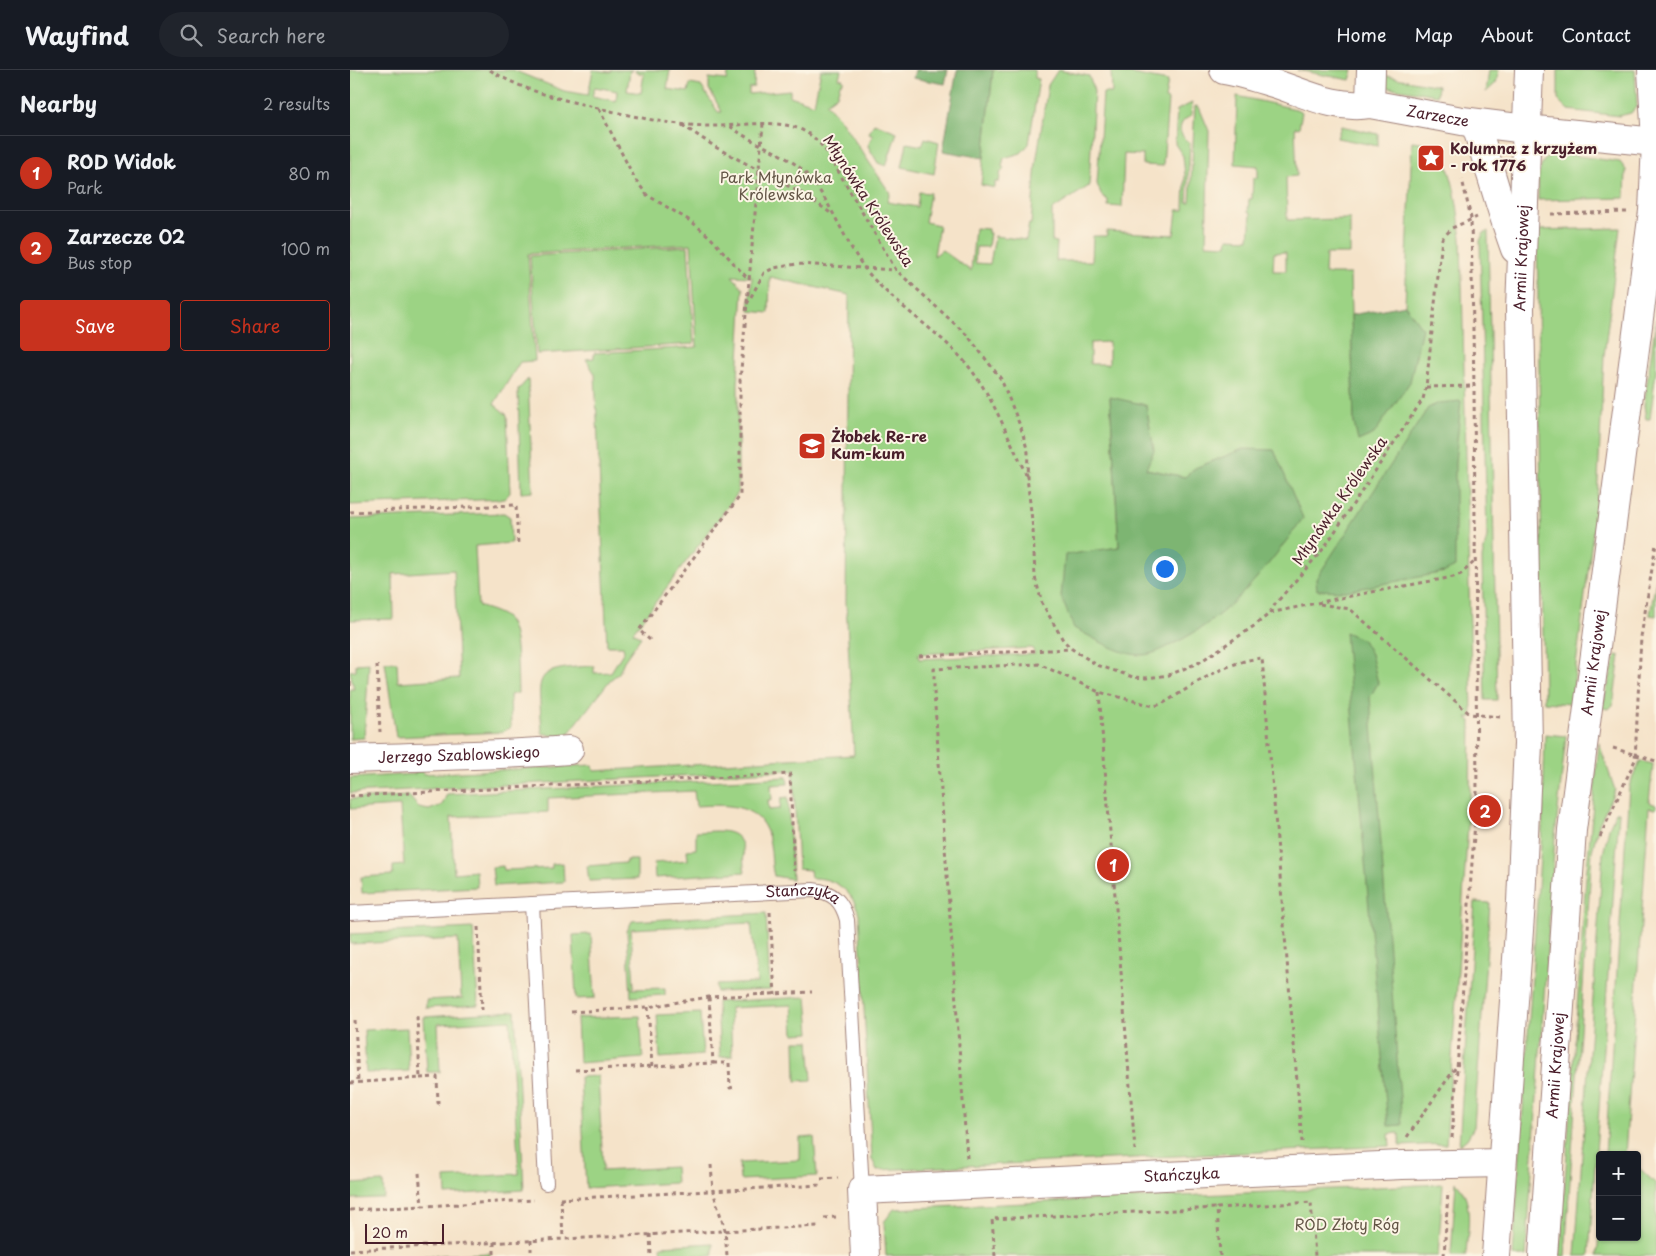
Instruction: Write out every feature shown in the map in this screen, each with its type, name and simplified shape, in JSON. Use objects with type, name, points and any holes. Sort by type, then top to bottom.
[{"type":"main road","name":"Zarzecze","points":[[1224,70],[1273,83],[1335,104],[1358,106],[1370,104],[1526,129],[1656,142]]},
{"type":"main road","points":[[1370,104],[1372,70]]},
{"type":"main road","name":"Armii Krajowej","points":[[1496,1256],[1525,830],[1528,744],[1520,263],[1528,70]]},
{"type":"main road","name":"Armii Krajowej","points":[[1543,1256],[1572,830],[1654,194],[1656,142],[1652,70]]},
{"type":"main road","points":[[1475,122],[1491,168],[1502,215],[1520,263]]},
{"type":"main road","name":"Jerzego Szablowskiego","points":[[350,759],[448,755],[479,756],[569,750]]},
{"type":"main road","name":"Stańczyka","points":[[865,1256],[851,1184],[1502,1163]]},
{"type":"lane","name":"Stańczyka","points":[[350,914],[813,890],[830,894],[842,905],[847,920],[851,1184]]},
{"type":"lane","points":[[532,904],[546,1183]]},
{"type":"path","name":"Młynówka Królewska","points":[[490,70],[523,86],[652,121],[682,125],[730,126],[763,124],[792,127],[808,133],[821,144],[896,270],[957,325],[992,364],[1001,379],[1021,428],[1029,462],[1027,477],[1038,588],[1048,617],[1063,640],[1072,649],[1097,664],[1119,673],[1133,677],[1157,678],[1200,662],[1269,614],[1340,526],[1423,399],[1426,387],[1442,239],[1447,231],[1471,218],[1474,386]]},
{"type":"path","points":[[599,108],[635,179],[646,195],[692,222],[710,236],[748,280]]},
{"type":"path","points":[[650,640],[639,630],[740,496],[740,381],[763,124]]},
{"type":"path","points":[[682,125],[717,148],[805,195],[834,215]]},
{"type":"path","name":"Młynówka Królewska","points":[[730,126],[750,141],[788,159],[802,171],[816,187],[834,215],[864,268],[878,283],[945,342],[978,378],[1027,477]]},
{"type":"path","points":[[1546,214],[1625,212]]},
{"type":"path","points":[[746,306],[768,270],[791,264],[896,270]]},
{"type":"path","points":[[1426,387],[1474,386],[1474,562],[1478,716],[1477,794],[1452,1148]]},
{"type":"path","points":[[350,512],[516,505],[518,544]]},
{"type":"path","points":[[1600,838],[1634,764],[1636,754],[1642,637],[1656,544]]},
{"type":"path","points":[[1269,614],[1340,598],[1453,577],[1461,574],[1474,562]]},
{"type":"path","points":[[1320,604],[1350,609],[1470,714],[1500,717]]},
{"type":"path","points":[[919,656],[1072,649]]},
{"type":"path","points":[[967,1161],[934,692],[934,669],[1039,664],[1099,692],[1151,706],[1160,705],[1226,667],[1245,660],[1262,658],[1302,1143]]},
{"type":"path","points":[[377,665],[380,742]]},
{"type":"path","points":[[1099,692],[1135,1151]]},
{"type":"path","points":[[1614,748],[1656,761]]},
{"type":"path","points":[[350,796],[790,774],[795,891]]},
{"type":"path","points":[[770,908],[775,994]]},
{"type":"path","points":[[478,924],[482,1010]]},
{"type":"path","points":[[572,1012],[648,1007],[709,997],[812,992]]},
{"type":"path","points":[[709,997],[713,1063]]},
{"type":"path","points":[[648,1007],[652,1067]]},
{"type":"path","points":[[417,1016],[420,1078]]},
{"type":"path","points":[[355,1020],[358,1082]]},
{"type":"path","points":[[575,1070],[729,1063],[730,1088],[734,1087]]},
{"type":"path","points":[[1403,1142],[1458,1064]]},
{"type":"path","points":[[350,1083],[437,1077],[438,1103],[441,1103]]},
{"type":"path","points":[[712,1165],[713,1191],[726,1230],[727,1256]]},
{"type":"path","points":[[419,1173],[422,1206]]},
{"type":"path","points":[[822,1178],[851,1184]]},
{"type":"path","points":[[552,1199],[822,1185]]},
{"type":"path","points":[[1444,1256],[1448,1189]]},
{"type":"path","points":[[561,1199],[563,1238]]},
{"type":"path","points":[[350,1210],[543,1200]]},
{"type":"path","points":[[995,1256],[992,1219],[1311,1202],[1315,1256]]},
{"type":"path","points":[[1218,1208],[1220,1256]]},
{"type":"path","points":[[350,1250],[819,1226]]},
{"type":"path","points":[[650,1234],[651,1256]]},
{"type":"path","points":[[531,1240],[531,1251]]},
{"type":"path","points":[[494,1242],[494,1256]]},
{"type":"green space","name":"Park Młynówka Królewska","points":[[350,70],[513,70],[564,91],[588,95],[593,70],[610,72],[611,70],[633,70],[630,71],[627,91],[641,93],[644,74],[635,72],[636,70],[670,70],[667,89],[688,92],[690,84],[701,86],[718,112],[722,112],[709,89],[709,78],[727,80],[729,70],[755,70],[754,87],[749,88],[749,94],[790,90],[790,96],[814,104],[821,70],[841,70],[839,78],[843,79],[843,82],[840,84],[837,95],[826,103],[842,122],[890,193],[887,202],[917,207],[919,192],[930,193],[925,222],[939,225],[934,256],[942,250],[971,271],[975,228],[988,229],[988,233],[990,233],[988,247],[976,247],[975,263],[990,264],[995,236],[1026,240],[1029,224],[1031,224],[1036,163],[1048,85],[1058,70],[1089,76],[1094,91],[1089,186],[1052,210],[1052,241],[1057,242],[1056,261],[1092,261],[1093,236],[1107,236],[1107,231],[1174,235],[1177,210],[1184,210],[1185,175],[1183,156],[1175,144],[1177,110],[1192,103],[1191,116],[1183,122],[1180,129],[1183,136],[1190,143],[1187,202],[1190,202],[1195,106],[1199,107],[1209,131],[1206,244],[1227,245],[1228,238],[1249,239],[1251,213],[1248,212],[1249,199],[1252,199],[1253,178],[1258,178],[1258,166],[1235,164],[1237,96],[1296,109],[1302,112],[1299,128],[1295,127],[1297,176],[1286,177],[1287,220],[1350,219],[1350,254],[1326,254],[1325,274],[1350,274],[1354,423],[1383,382],[1405,305],[1412,141],[1432,145],[1443,157],[1452,179],[1461,239],[1472,717],[1467,718],[1471,721],[1470,796],[1446,1144],[1400,1146],[1399,1133],[1389,1134],[1390,1146],[877,1170],[872,1159],[859,914],[852,899],[841,887],[827,880],[811,878],[810,870],[798,869],[793,770],[350,793],[350,778],[415,774],[415,772],[423,771],[423,774],[593,765],[594,771],[854,755],[846,602],[849,295],[770,277],[769,313],[749,311],[752,277],[732,276],[743,288],[738,378],[738,493],[633,632],[641,637],[624,661],[619,673],[610,680],[569,733],[559,737],[542,733],[540,687],[542,678],[558,669],[573,667],[594,666],[594,673],[611,672],[624,651],[623,646],[607,646],[595,374],[586,359],[594,358],[594,353],[697,347],[691,244],[528,254],[535,361],[520,362],[494,404],[507,415],[510,493],[504,499],[350,505]],"holes":[[[595,87],[617,91],[616,101],[592,96]],[[1286,252],[1286,271],[1273,271],[1274,253]],[[1109,342],[1109,364],[1090,364],[1090,343]],[[1110,397],[1146,469],[1185,477],[1195,468],[1087,609],[1065,556],[1119,547]],[[1032,648],[1035,654],[919,659],[918,654]]]},
{"type":"green space","points":[[915,70],[948,70],[945,84],[913,78]]},
{"type":"green space","points":[[957,70],[993,70],[984,158],[943,151]]},
{"type":"green space","points":[[993,70],[1035,70],[1035,78],[1039,79],[1029,144],[1021,153],[1004,158],[1002,166],[1004,169],[1001,171],[999,182],[995,182],[995,188],[981,185]]},
{"type":"green space","points":[[1111,70],[1168,81],[1165,99],[1168,100],[1163,166],[1143,165],[1143,155],[1124,154],[1122,207],[1108,206],[1108,200],[1102,196],[1097,184],[1103,93],[1112,93]]},
{"type":"green space","points":[[1297,70],[1353,70],[1350,80]]},
{"type":"green space","points":[[1489,70],[1499,70],[1496,83],[1486,92]]},
{"type":"green space","points":[[1558,70],[1635,70],[1637,106],[1631,113],[1619,116],[1568,110],[1558,100]]},
{"type":"green space","points":[[1381,75],[1438,86],[1437,95],[1385,87]]},
{"type":"green space","points":[[874,123],[897,132],[886,166],[878,163],[868,146],[873,135],[869,133]]},
{"type":"green space","points":[[1341,126],[1378,134],[1378,146],[1337,138]]},
{"type":"green space","points":[[925,138],[939,142],[934,174],[902,167],[907,143],[922,146]]},
{"type":"green space","points":[[1557,153],[1620,162],[1626,170],[1625,198],[1538,200],[1542,165],[1550,155]]},
{"type":"green space","points":[[1620,228],[1604,356],[1597,501],[1571,704],[1544,702],[1537,230]]},
{"type":"green space","points":[[1488,231],[1497,700],[1485,700],[1482,558],[1487,537],[1480,241],[1483,234]]},
{"type":"green space","points":[[688,246],[694,344],[537,354],[530,256]]},
{"type":"green space","points":[[1405,305],[1422,328],[1410,382],[1374,434],[1358,441],[1354,423],[1351,315]]},
{"type":"green space","points":[[1656,319],[1656,371],[1650,419],[1646,419],[1644,405]]},
{"type":"green space","points":[[528,379],[533,492],[521,493],[518,390]]},
{"type":"green space","points":[[1110,397],[1146,405],[1154,450],[1146,469],[1185,477],[1195,468],[1243,449],[1274,450],[1303,518],[1261,573],[1230,605],[1193,633],[1162,650],[1145,655],[1115,649],[1074,628],[1061,597],[1065,555],[1119,547]]},
{"type":"green space","points":[[1461,401],[1455,462],[1455,567],[1445,572],[1346,591],[1317,590],[1316,579],[1428,408],[1439,403]]},
{"type":"green space","points":[[504,513],[510,517],[511,543],[475,546],[478,606],[496,612],[506,618],[513,632],[515,642],[518,693],[510,695],[511,727],[503,732],[396,737],[385,662],[397,662],[398,682],[459,678],[454,570],[393,574],[394,619],[350,620],[350,519]]},
{"type":"green space","points":[[1656,579],[1656,616],[1650,615]]},
{"type":"green space","points":[[1345,632],[1363,640],[1371,654],[1378,683],[1370,697],[1402,1125],[1388,1126]]},
{"type":"green space","points":[[1616,655],[1620,656],[1613,705],[1609,709],[1602,708]]},
{"type":"green space","points":[[369,663],[364,738],[350,739],[350,689],[354,689],[350,671],[356,670],[356,664]]},
{"type":"green space","points":[[1545,734],[1566,736],[1555,837],[1526,1256],[1513,1256],[1543,814]]},
{"type":"green space","points":[[1599,743],[1615,790],[1599,824],[1592,851],[1565,1256],[1560,1256],[1586,878]]},
{"type":"green space","points":[[1640,761],[1653,764],[1649,802],[1656,805],[1656,809],[1649,808],[1625,1151],[1605,1151],[1629,786]]},
{"type":"green space","points":[[787,777],[788,784],[771,785],[772,800],[768,800],[769,810],[780,809],[781,798],[788,797],[792,879],[774,876],[770,844],[760,820],[752,813],[732,806],[696,806],[694,791],[548,798],[548,812],[451,817],[454,873],[476,871],[477,887],[362,893],[361,877],[393,875],[393,866],[404,865],[400,806],[350,809],[350,799],[409,796],[419,808],[429,810],[442,805],[447,794]]},
{"type":"green space","points":[[1616,812],[1619,812],[1589,1256],[1575,1256],[1603,854],[1609,828]]},
{"type":"green space","points":[[724,831],[736,836],[741,841],[743,849],[745,872],[655,878],[654,863],[688,860],[687,850],[696,849],[696,832]]},
{"type":"green space","points":[[626,860],[637,860],[637,879],[589,881],[587,866],[626,863]]},
{"type":"green space","points":[[563,863],[564,882],[494,886],[492,867],[503,866],[504,870],[552,868],[552,864]]},
{"type":"green space","points":[[1475,902],[1490,903],[1474,1127],[1467,1139],[1459,1145]]},
{"type":"green space","points":[[766,913],[770,990],[717,992],[716,985],[757,983],[751,923],[631,929],[634,987],[632,989],[665,988],[665,995],[631,997],[627,931],[632,921]]},
{"type":"green space","points":[[473,928],[478,1005],[426,1008],[426,1000],[463,998],[461,996],[458,939],[350,944],[350,934]]},
{"type":"green space","points":[[591,934],[595,998],[576,999],[573,935]]},
{"type":"green space","points":[[807,997],[810,1033],[794,1034],[792,1005],[730,1008],[732,1056],[720,1057],[717,1002]]},
{"type":"green space","points":[[515,1011],[524,1190],[446,1195],[445,1178],[519,1174],[510,1020],[438,1024],[440,1072],[427,1072],[424,1017]]},
{"type":"green space","points":[[700,1013],[703,1055],[660,1058],[657,1015]]},
{"type":"green space","points":[[640,1016],[643,1058],[579,1063],[577,1018]]},
{"type":"green space","points":[[407,1028],[409,1071],[366,1073],[364,1030]]},
{"type":"green space","points":[[795,1041],[809,1041],[812,1080],[796,1081]]},
{"type":"green space","points":[[598,1076],[603,1168],[601,1171],[675,1167],[676,1183],[586,1188],[580,1077]]},
{"type":"green space","points":[[814,1137],[817,1176],[740,1180],[739,1163],[800,1160],[800,1138]]},
{"type":"green space","points":[[1641,1170],[1656,1184],[1656,1256],[1597,1256],[1598,1241],[1641,1241]]},
{"type":"green space","points":[[383,1182],[384,1198],[350,1199],[350,1184]]},
{"type":"green space","points":[[1456,1182],[1466,1198],[1468,1207],[1466,1256],[1451,1256]]},
{"type":"green space","name":"ROD Złoty Róg","points":[[1443,1184],[1438,1256],[886,1256],[884,1222],[894,1209]]},
{"type":"green space","points":[[713,1243],[713,1256],[662,1256],[661,1246]]},
{"type":"green space","points":[[490,1253],[490,1256],[424,1256]]},
{"type":"place","name":"Kolumna z krzyżem - rok 1776","points":[[1431,158]]},
{"type":"place","name":"Żłobek Re-re Kum-kum","points":[[812,446]]},
{"type":"place","name":"Zarzecze 02","points":[[1485,811]]},
{"type":"place","name":"ROD Widok","points":[[1113,865]]}]
